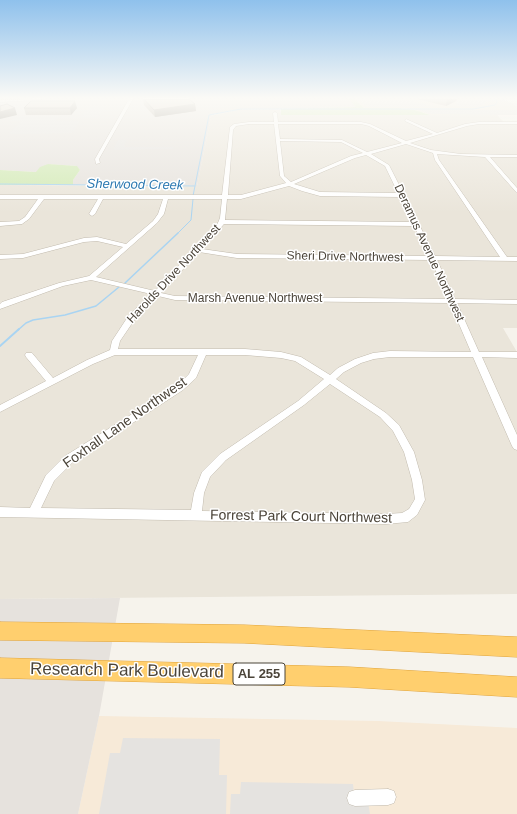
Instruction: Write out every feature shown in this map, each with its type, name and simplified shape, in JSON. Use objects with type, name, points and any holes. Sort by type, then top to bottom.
[{"type":"highway","points":[[0,630],[244,634],[517,647]]},
{"type":"highway","name":"Research Park Boulevard","points":[[0,668],[349,677],[517,687]]},
{"type":"street","points":[[98,163],[97,159],[109,137]]},
{"type":"street","name":"Harolds Drive Northwest","points":[[114,352],[115,344],[127,324],[215,234],[222,222],[231,137]]},
{"type":"street","points":[[278,137],[282,176],[290,184],[304,190],[320,194],[402,195]]},
{"type":"street","name":"Harolds Drive Northwest","points":[[394,137],[406,143],[436,152],[458,155],[517,156]]},
{"type":"street","points":[[0,197],[224,198],[252,195],[312,176],[349,158],[427,137]]},
{"type":"street","name":"Deramus Avenue Northwest","points":[[278,140],[340,141],[367,153],[387,165],[433,258],[517,446]]},
{"type":"street","points":[[436,152],[435,155],[437,160],[505,259]]},
{"type":"street","points":[[487,156],[517,191]]},
{"type":"street","points":[[0,224],[20,223],[27,218],[42,197]]},
{"type":"street","points":[[92,214],[100,198]]},
{"type":"street","points":[[91,278],[157,219],[166,198]]},
{"type":"street","points":[[222,222],[416,224]]},
{"type":"street","points":[[0,257],[23,256],[84,240],[97,239],[127,246]]},
{"type":"street","name":"Sheri Drive Northwest","points":[[198,250],[230,256],[517,259]]},
{"type":"street","name":"Marsh Avenue Northwest","points":[[2,304],[61,284],[91,278],[175,298],[517,302]]},
{"type":"street","name":"Forrest Park Court Northwest","points":[[0,409],[90,362],[114,352],[246,352],[281,355],[298,359],[331,379],[383,415],[396,428],[409,452],[417,480],[420,500],[413,512],[404,518],[386,519],[0,512]]},
{"type":"street","name":"Foxhall Lane Northwest","points":[[32,512],[50,478],[69,459],[180,388],[192,376],[203,352]]},
{"type":"street","points":[[196,516],[199,493],[206,474],[223,457],[301,403],[341,370],[358,361],[373,356],[390,354],[517,355]]},
{"type":"street","points":[[29,355],[52,382]]},
{"type":"street","points":[[355,798],[388,798]]},
{"type":"shaded area","points":[[0,137],[207,137],[197,186],[73,185],[73,180],[80,170],[76,166],[48,164],[37,172],[0,170]]},
{"type":"shaded area","points":[[207,137],[517,137],[517,328],[503,328],[517,352],[517,594],[0,599],[0,185],[197,186]]},
{"type":"shaded area","points":[[118,140],[127,140],[124,147],[174,147],[173,149],[113,150]]},
{"type":"shaded area","points":[[120,598],[99,716],[78,814],[0,814],[0,599]]},
{"type":"shaded area","points":[[99,716],[378,721],[517,728],[517,814],[78,814]]},
{"type":"shaded area","points":[[123,738],[220,739],[219,775],[227,775],[226,814],[99,814],[110,753],[120,753]]},
{"type":"shaded area","points":[[241,782],[353,784],[355,802],[368,802],[370,814],[230,814],[231,794],[240,794]]},
{"type":"green space","points":[[48,164],[77,166],[80,170],[73,180],[73,185],[0,185],[0,170],[36,172],[40,167]]},
{"type":"waterway","name":"Sherwood Creek","points":[[195,186],[205,137]]},
{"type":"waterway","name":"Sherwood Creek","points":[[0,184],[195,186]]},
{"type":"waterway","points":[[193,196],[195,186]]},
{"type":"waterway","points":[[178,233],[191,220],[193,199]]},
{"type":"waterway","points":[[125,283],[178,233]]},
{"type":"waterway","points":[[18,330],[26,323],[33,320],[65,315],[96,306],[119,287]]},
{"type":"waterway","points":[[0,346],[19,329]]}]
